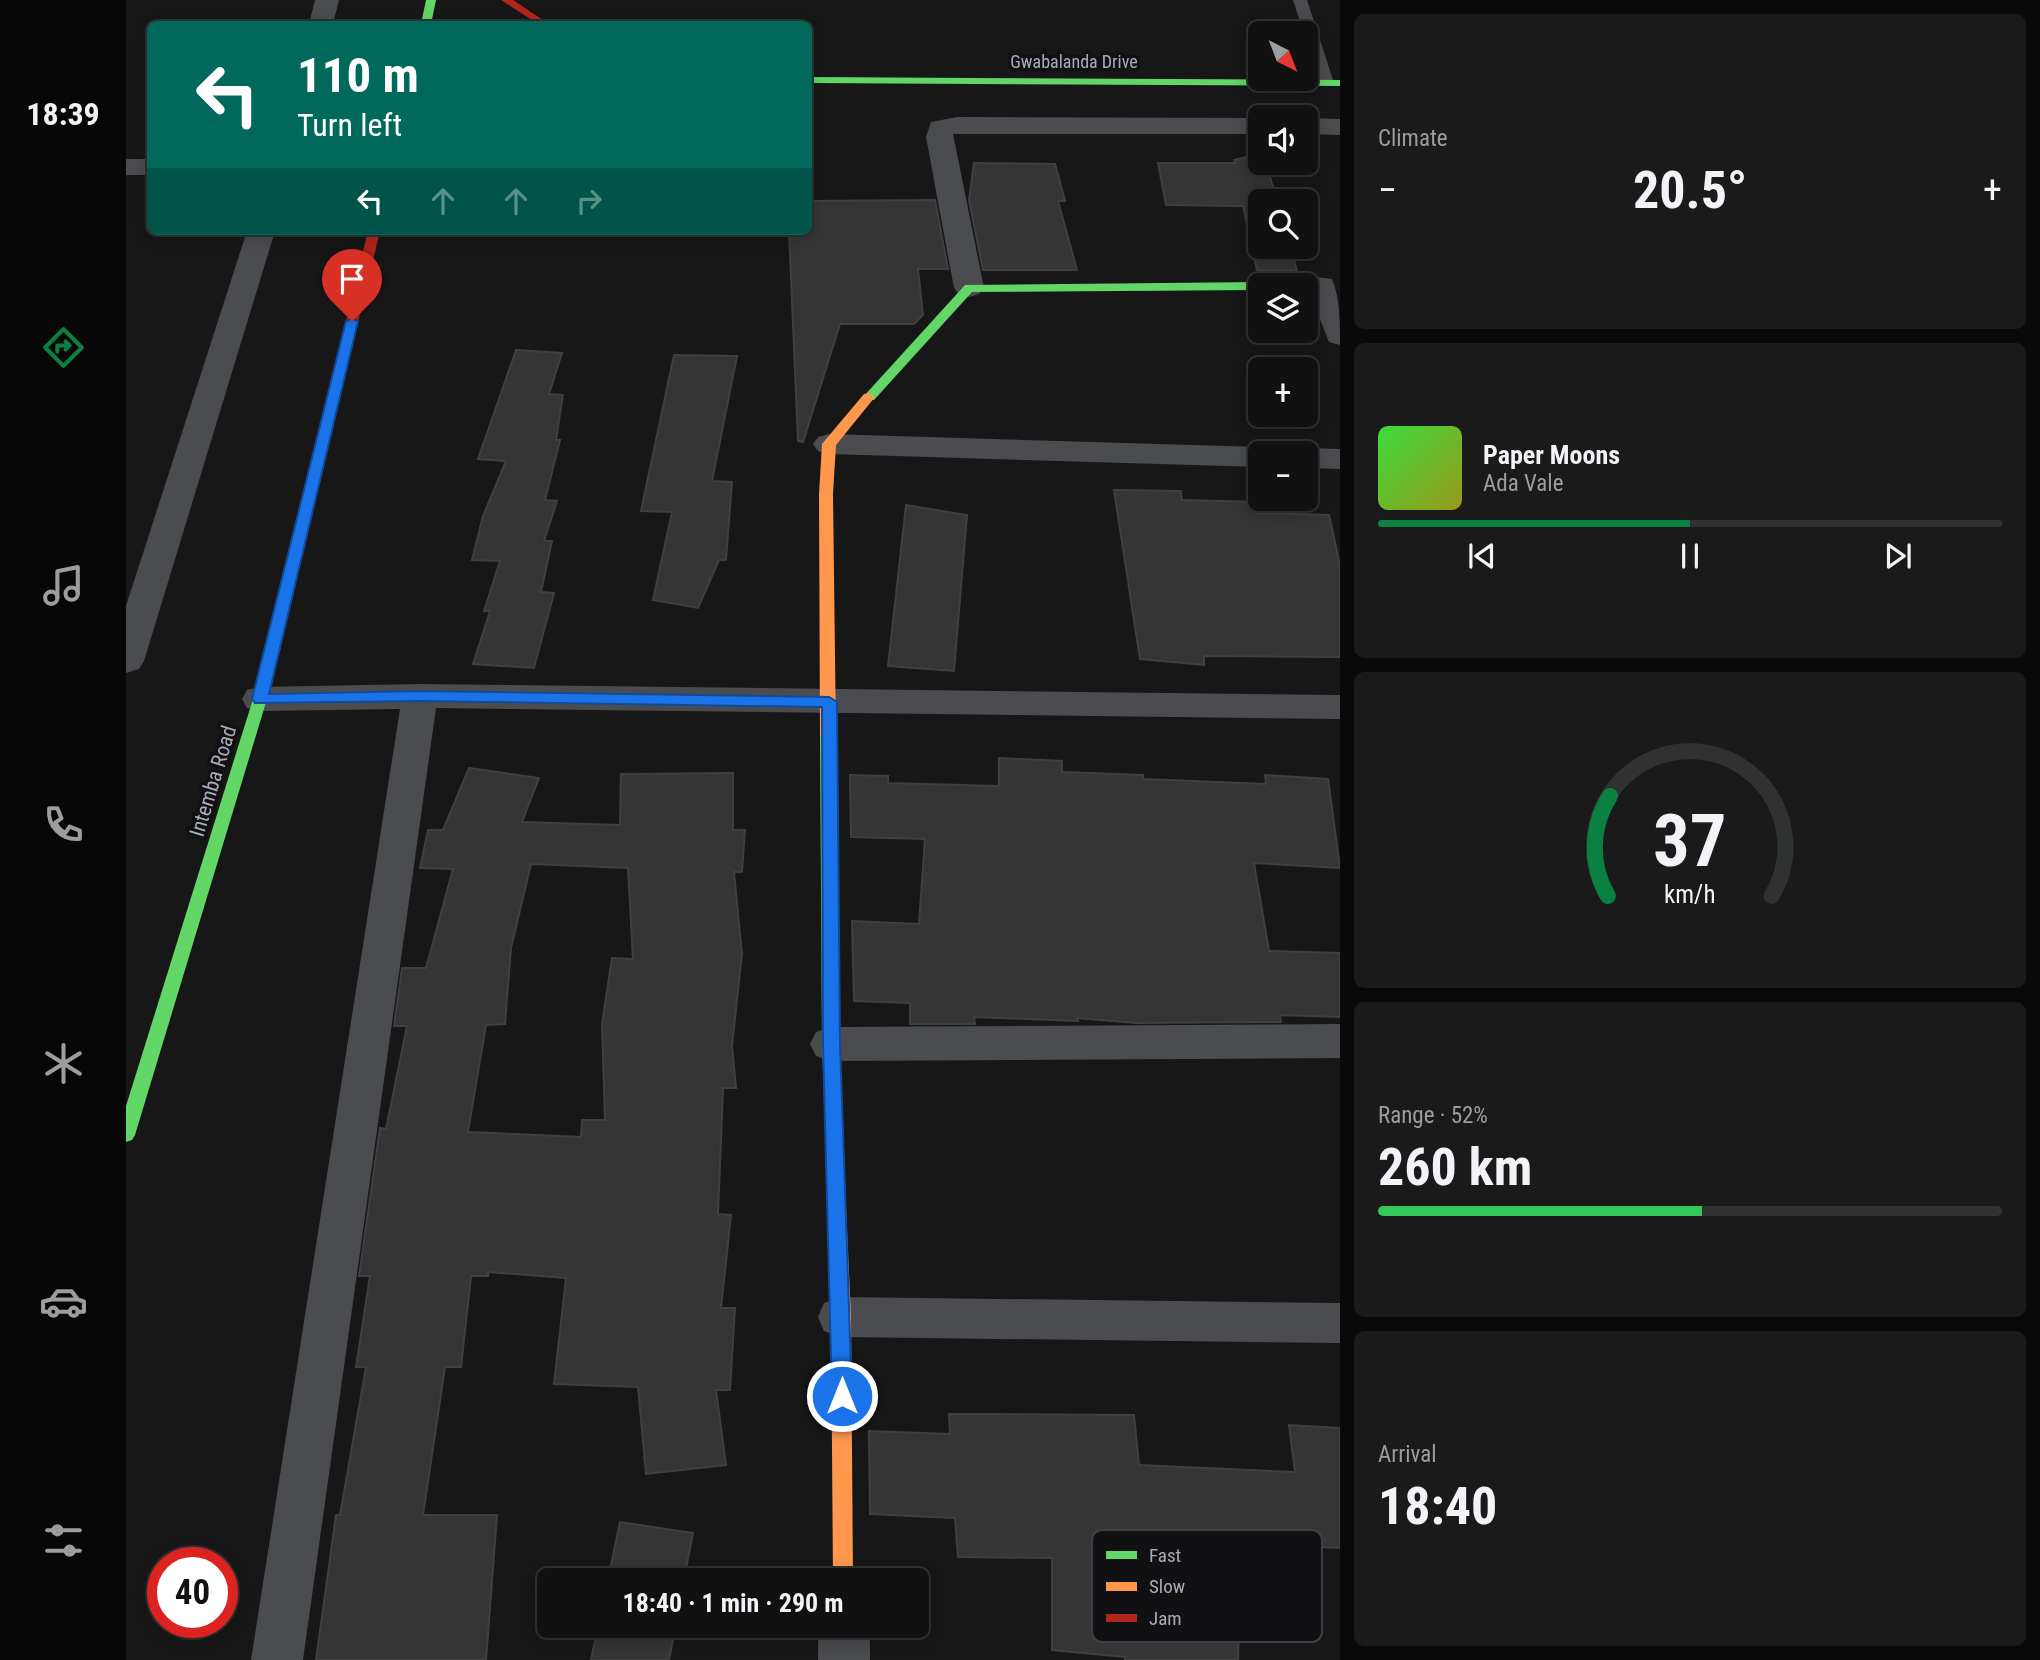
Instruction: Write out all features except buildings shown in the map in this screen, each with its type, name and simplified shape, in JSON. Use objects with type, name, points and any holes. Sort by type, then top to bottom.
[{"type":"street","points":[[322,21],[327,0]]},
{"type":"street","points":[[427,21],[431,0]]},
{"type":"street","points":[[506,0],[539,21]]},
{"type":"street","name":"Gwabalanda Drive","points":[[812,80],[1333,83]]},
{"type":"street","points":[[969,288],[939,138],[940,128],[957,125],[1248,126]]},
{"type":"street","points":[[1318,126],[1340,127]]},
{"type":"street","points":[[126,167],[147,167]]},
{"type":"street","points":[[126,661],[260,235]]},
{"type":"street","name":"Intemba Road","points":[[126,1135],[260,699],[373,235]]},
{"type":"street","points":[[365,268],[388,240]]},
{"type":"street","points":[[1323,285],[1340,336]]},
{"type":"street","points":[[843,1568],[841,1317],[831,1044],[825,494],[829,444],[916,343],[969,288],[1248,286]]},
{"type":"street","points":[[829,444],[1248,457]]},
{"type":"street","points":[[1318,458],[1340,459]]},
{"type":"street","points":[[260,699],[420,696],[1340,707]]},
{"type":"street","points":[[277,1660],[420,696]]},
{"type":"street","points":[[831,1044],[1340,1041]]},
{"type":"street","points":[[841,1317],[1340,1323]]},
{"type":"street","points":[[844,1638],[844,1660]]},
{"type":"lane","points":[[1300,0],[1333,83]]},
{"type":"traffic: fast","points":[[427,21],[431,0]]},
{"type":"traffic: fast","points":[[812,80],[1340,83]]},
{"type":"traffic: fast","points":[[869,397],[969,288],[1248,286]]},
{"type":"traffic: fast","points":[[126,1135],[260,699],[302,527]]},
{"type":"traffic: fast","points":[[828,737],[831,1044],[837,1207]]},
{"type":"traffic: slow","points":[[828,737],[826,494],[829,444],[869,397]]},
{"type":"traffic: slow","points":[[837,1207],[841,1317],[843,1568]]},
{"type":"traffic: jam","points":[[506,0],[539,21]]},
{"type":"traffic: jam","points":[[302,527],[373,235]]},
{"type":"route","points":[[352,321],[260,699],[420,696],[829,702],[831,1044],[842,1396]]}]
